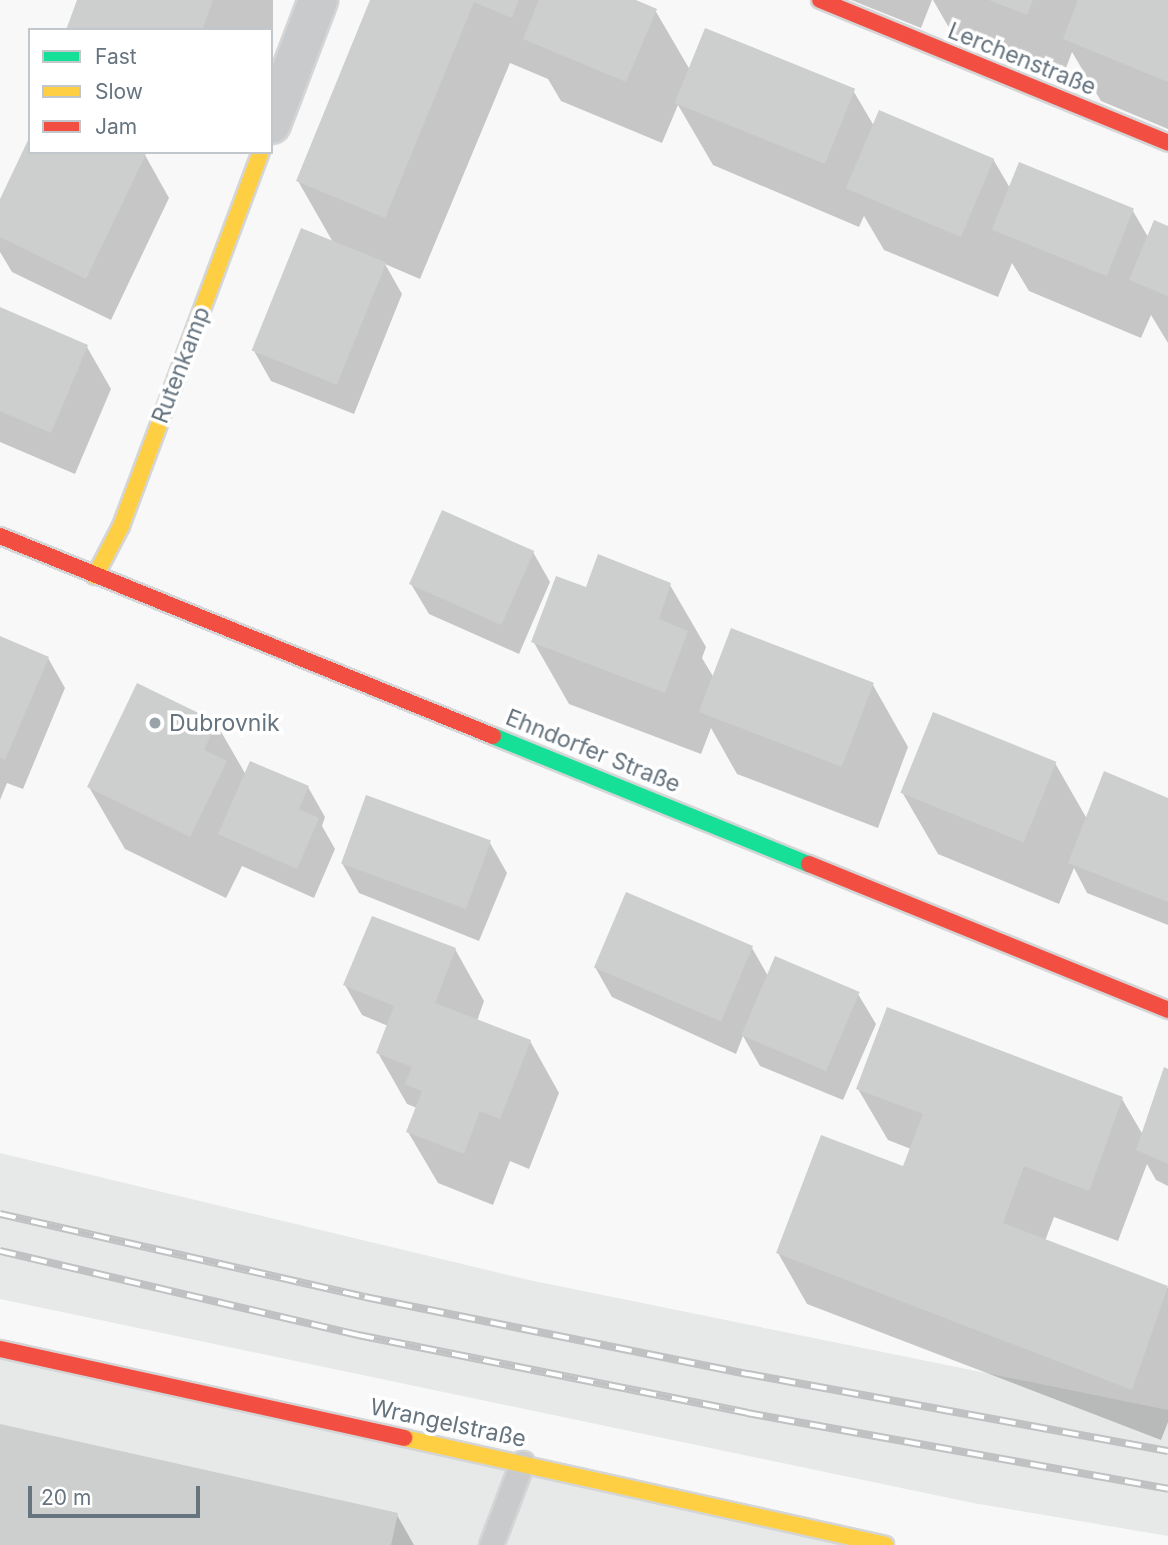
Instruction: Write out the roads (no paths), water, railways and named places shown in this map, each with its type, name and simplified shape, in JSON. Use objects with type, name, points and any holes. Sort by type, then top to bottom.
[{"type":"street","points":[[273,119],[318,0]]},
{"type":"street","name":"Lerchenstraße","points":[[820,0],[1168,144]]},
{"type":"street","name":"Rutenkamp","points":[[95,576],[121,526],[260,154]]},
{"type":"street","name":"Ehndorfer Straße","points":[[0,536],[1168,1010]]},
{"type":"street","name":"Wrangelstraße","points":[[0,1349],[885,1545]]},
{"type":"lane","points":[[491,1545],[522,1463]]},
{"type":"railway","points":[[0,1214],[365,1297],[748,1374],[1168,1451]]},
{"type":"railway","points":[[0,1251],[358,1335],[747,1413],[1168,1489]]},
{"type":"place","name":"Dubrovnik","points":[[155,723]]}]
